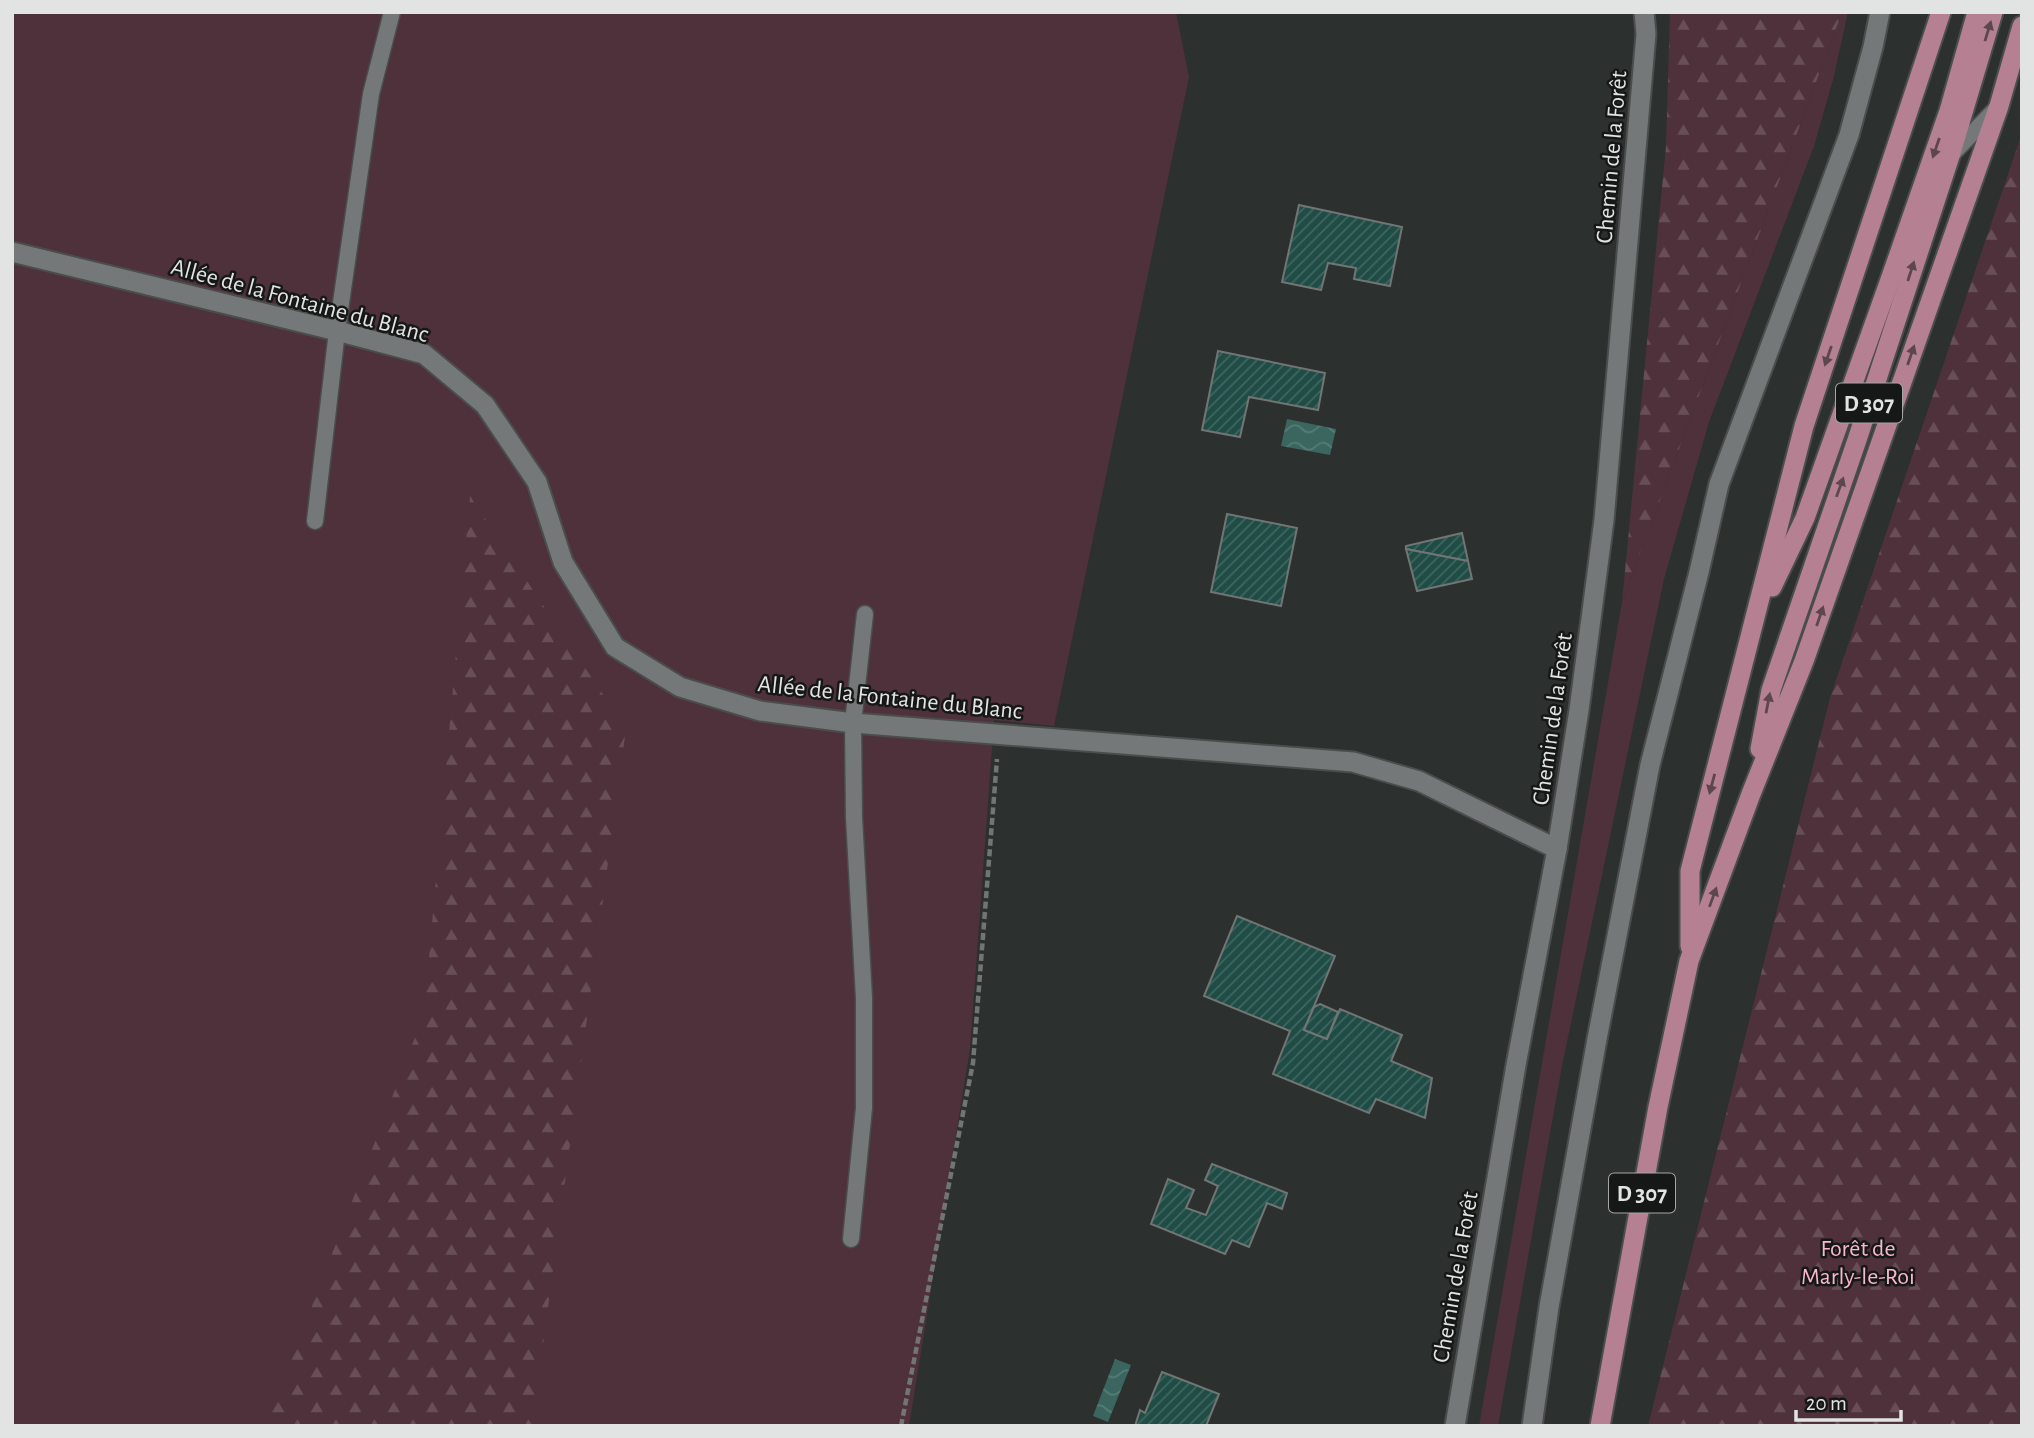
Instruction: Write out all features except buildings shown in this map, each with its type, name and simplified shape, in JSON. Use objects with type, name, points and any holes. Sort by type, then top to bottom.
[{"type":"main road","points":[[1754,623],[1804,426],[1941,12]]},
{"type":"main road","name":"D 307","points":[[1689,961],[1690,872],[1754,623],[1805,517],[1949,111],[1977,12]]},
{"type":"main road","name":"D 307","points":[[1600,1426],[1658,1107],[1689,961],[1751,794],[1771,690],[1950,156],[1993,12]]},
{"type":"main road","points":[[1751,794],[1804,661],[1998,106],[2022,26]]},
{"type":"street","name":"Chemin de la Forêt","points":[[1455,1426],[1579,710],[1604,520],[1644,48],[1644,12]]},
{"type":"street","points":[[1532,1426],[1549,1307],[1644,793],[1718,484],[1849,135],[1880,12]]},
{"type":"street","name":"Allée de la Fontaine du Blanc","points":[[12,253],[424,354],[485,405],[537,482],[563,562],[615,646],[680,687],[760,711],[853,723],[1353,762],[1419,781],[1557,849]]},
{"type":"lane","points":[[315,521],[337,331],[372,93],[392,12]]},
{"type":"lane","points":[[1950,156],[1998,106]]},
{"type":"lane","points":[[851,1240],[864,1108],[863,998],[854,817],[853,723],[865,614]]},
{"type":"path","points":[[901,1426],[973,1063],[999,734]]},
{"type":"green space","points":[[12,12],[1176,12],[1189,77],[1054,726],[994,720],[970,1049],[909,1426],[12,1426]]},
{"type":"green space","points":[[1670,12],[1836,12],[1840,18],[1622,602],[1666,146]]},
{"type":"green space","points":[[1836,12],[1848,12],[1833,80],[1814,146],[1709,422],[1664,579],[1562,1066],[1498,1426],[1479,1426],[1622,602],[1840,18]]},
{"type":"green space","name":"Forêt de Marly-le-Roi","points":[[2022,133],[2022,1426],[1648,1426],[1830,698]]},
{"type":"green space","points":[[470,496],[626,729],[532,1426],[266,1426],[424,1014]]},
{"type":"water","points":[[1287,419],[1336,429],[1330,455],[1281,446]]},
{"type":"water","points":[[1115,1359],[1131,1365],[1108,1422],[1093,1416]]}]
